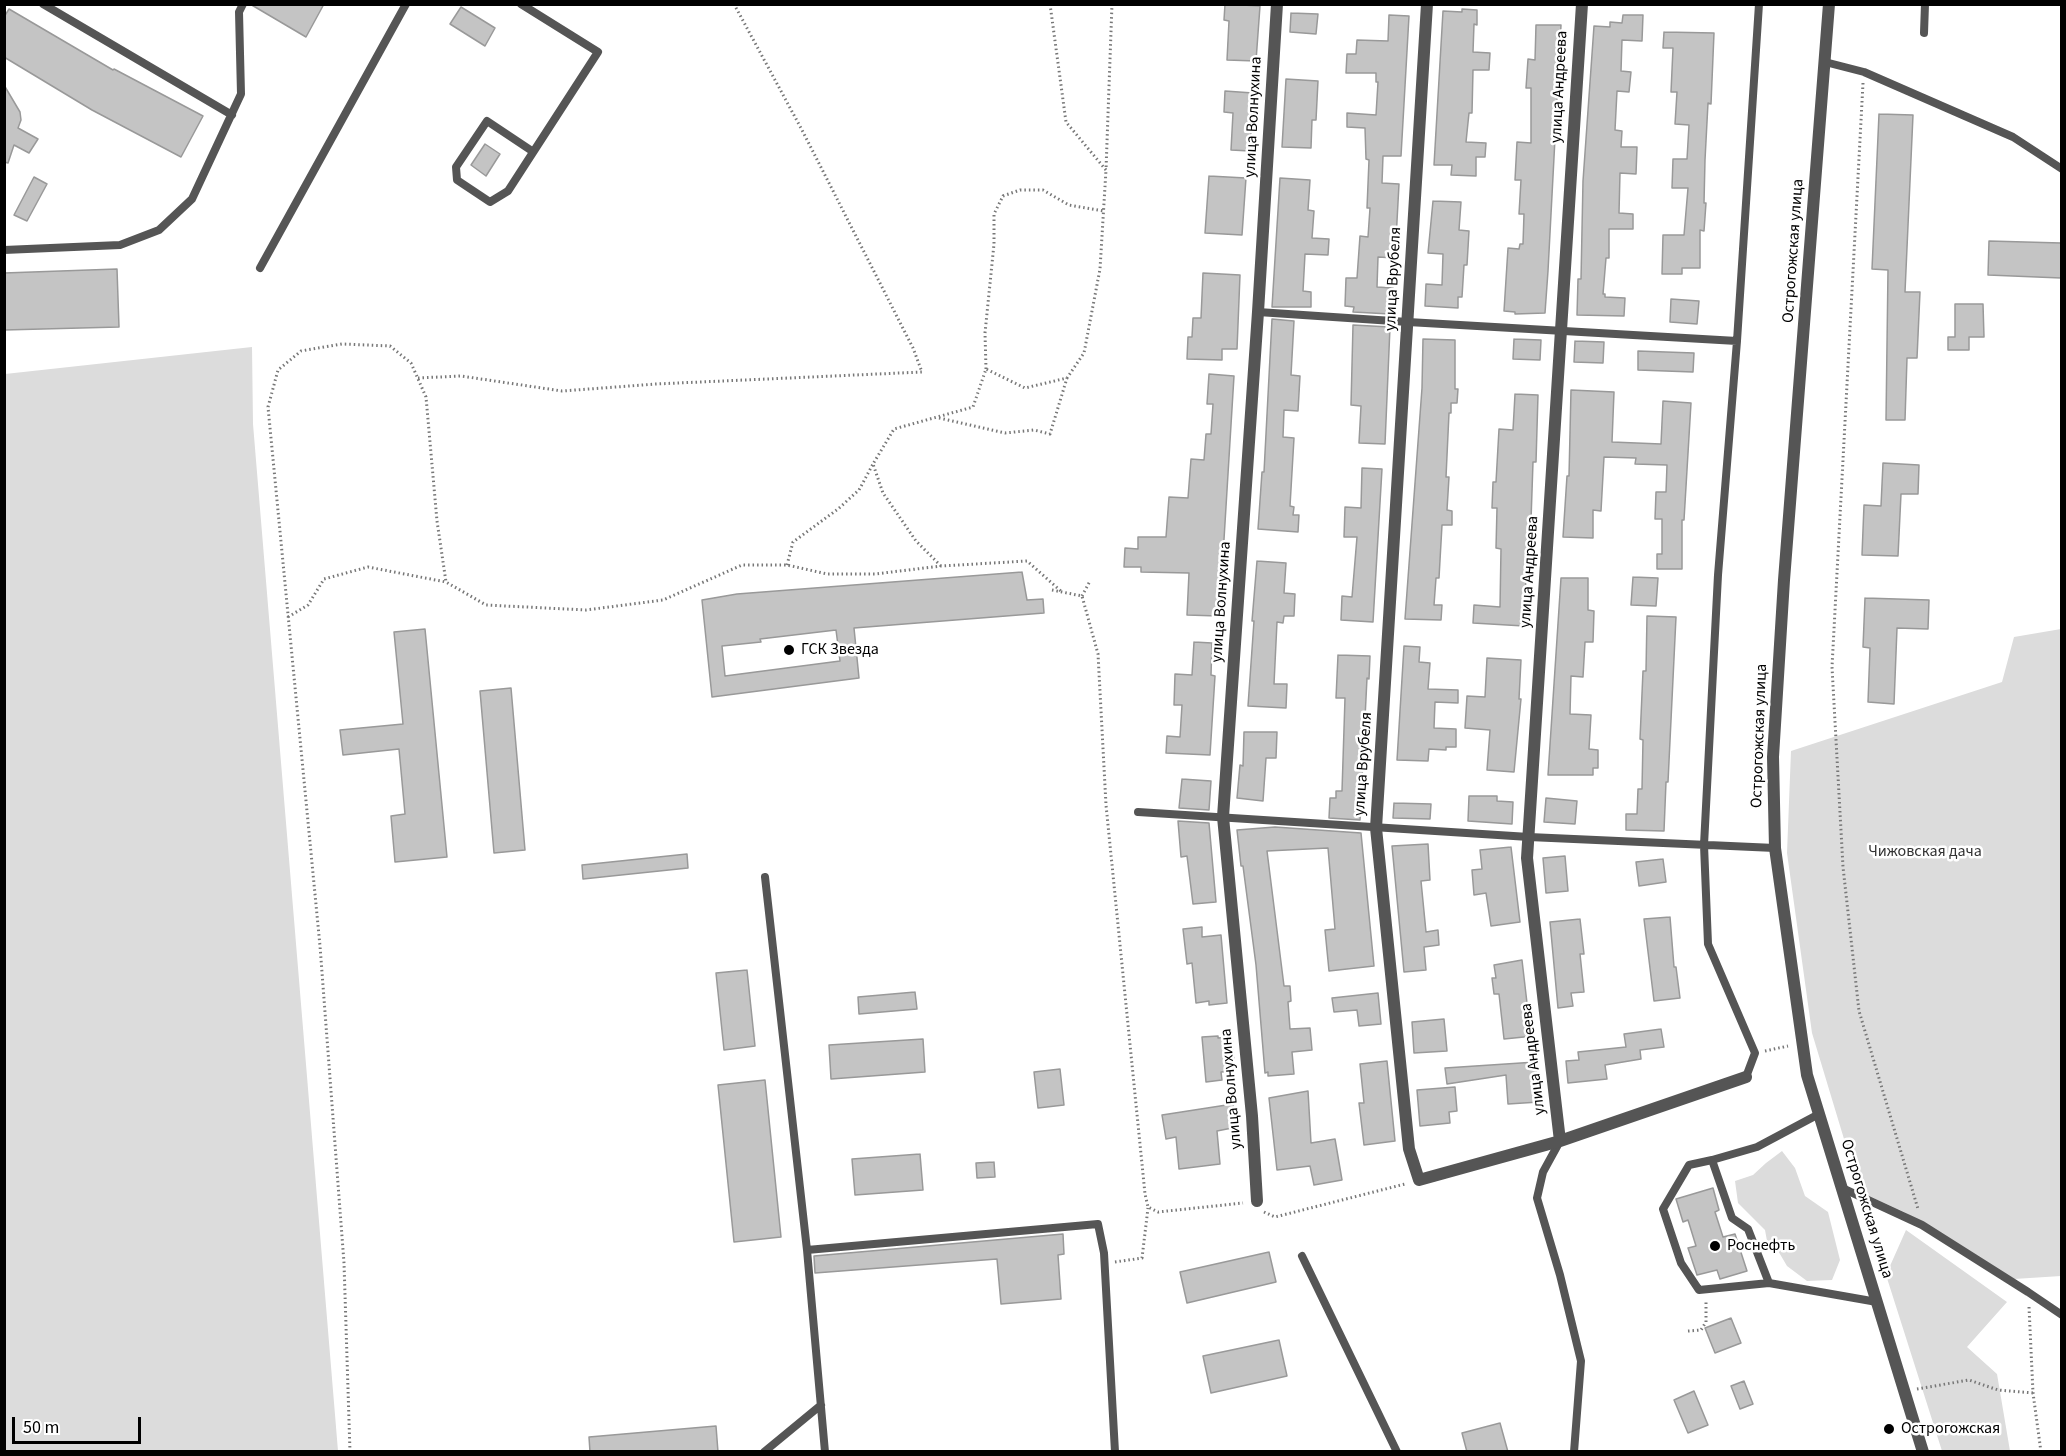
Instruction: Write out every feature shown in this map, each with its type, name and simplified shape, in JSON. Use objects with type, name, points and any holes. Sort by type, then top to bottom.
[{"type":"street","name":"улица Волнухина","points":[[1257,1201],[1252,1116],[1223,817],[1277,4]]},
{"type":"street","name":"улица Врубеля","points":[[1419,1180],[1409,1149],[1376,828],[1427,4]]},
{"type":"street","name":"улица Андреева","points":[[1560,1141],[1527,858],[1582,4]]},
{"type":"street","name":"Острогожская улица","points":[[1829,4],[1784,580],[1773,757],[1775,848],[1807,1075],[1923,1452]]},
{"type":"street","points":[[1419,1180],[1560,1141],[1746,1077]]},
{"type":"lane","points":[[43,4],[232,115]]},
{"type":"lane","points":[[4,250],[120,245],[159,230],[192,199],[241,94],[239,12],[243,4]]},
{"type":"lane","points":[[260,268],[406,4]]},
{"type":"lane","points":[[521,4],[598,52],[508,191],[490,202],[457,180],[456,168],[487,121],[532,151]]},
{"type":"lane","points":[[1746,1077],[1755,1053],[1708,944],[1704,845],[1718,575],[1737,341],[1759,4]]},
{"type":"lane","points":[[1924,33],[1925,4]]},
{"type":"lane","points":[[1825,62],[1864,72],[2013,136],[2061,169]]},
{"type":"lane","points":[[1258,312],[1737,341]]},
{"type":"lane","points":[[1138,812],[1529,837],[1775,848]]},
{"type":"lane","points":[[765,877],[807,1250],[825,1452]]},
{"type":"lane","points":[[1819,1114],[1756,1148],[1689,1165],[1663,1209],[1681,1263],[1699,1290],[1769,1283],[1877,1302]]},
{"type":"lane","points":[[1560,1141],[1543,1172],[1537,1198],[1560,1275],[1581,1362],[1574,1452]]},
{"type":"lane","points":[[1712,1160],[1732,1218],[1748,1229],[1769,1283]]},
{"type":"lane","points":[[1842,1188],[1922,1225],[2028,1292],[2061,1316]]},
{"type":"lane","points":[[807,1250],[1098,1224],[1105,1264],[1115,1452]]},
{"type":"lane","points":[[1302,1256],[1397,1452]]},
{"type":"lane","points":[[764,1452],[821,1405]]},
{"type":"path","points":[[418,378],[461,376],[562,391],[656,384],[922,372],[913,348],[802,130],[734,4]]},
{"type":"path","points":[[1050,4],[1066,122],[1106,170]]},
{"type":"path","points":[[938,417],[1005,433],[1034,430],[1050,434],[1067,378],[1084,353],[1100,269],[1112,4]]},
{"type":"path","points":[[1864,72],[1832,667],[1843,867],[1859,1011],[1922,1225]]},
{"type":"path","points":[[787,565],[793,542],[838,509],[859,490],[894,429],[973,407],[986,369],[985,333],[994,244],[994,214],[1003,196],[1020,190],[1043,190],[1069,205],[1104,211]]},
{"type":"path","points":[[350,1452],[344,1263],[320,946],[268,407],[278,370],[302,351],[342,344],[390,346],[411,363],[426,397],[436,521],[446,582]]},
{"type":"path","points":[[986,369],[1025,388],[1067,378]]},
{"type":"path","points":[[873,464],[884,493],[916,541],[941,566]]},
{"type":"path","points":[[288,617],[308,605],[324,579],[368,567],[446,582],[486,605],[586,610],[663,600],[742,565],[787,565],[827,574],[865,574],[941,566],[1027,561],[1062,592]]},
{"type":"path","points":[[1090,581],[1082,597],[1098,654],[1107,817],[1148,1207],[1142,1258],[1105,1264]]},
{"type":"path","points":[[1052,590],[1082,597]]},
{"type":"path","points":[[1755,1053],[1801,1044]]},
{"type":"path","points":[[1148,1207],[1158,1212],[1257,1201],[1264,1212],[1275,1217],[1419,1180]]},
{"type":"path","points":[[1688,1331],[1701,1330],[1706,1322],[1706,1290]]},
{"type":"path","points":[[2028,1292],[2033,1393],[2041,1452]]},
{"type":"path","points":[[1905,1392],[1969,1380],[1998,1390],[2033,1393]]},
{"type":"green space","points":[[252,347],[253,424],[338,1451],[5,1451],[5,374]]},
{"type":"green space","name":"Чижовская дача","points":[[2061,629],[2061,1276],[2014,1279],[1904,1212],[1860,1192],[1812,1033],[1787,853],[1791,751],[2002,682],[2014,637]]},
{"type":"green space","points":[[1782,1151],[1795,1168],[1805,1196],[1828,1212],[1840,1260],[1832,1280],[1807,1281],[1787,1266],[1777,1249],[1767,1241],[1765,1230],[1738,1203],[1735,1181],[1753,1175]]},
{"type":"green space","points":[[1906,1230],[2007,1302],[1967,1347],[1997,1374],[2010,1451],[1942,1451],[1886,1275]]},
{"type":"building","points":[[250,4],[324,4],[306,37]]},
{"type":"building","points":[[1225,4],[1260,6],[1256,61],[1227,60],[1229,21],[1224,20]]},
{"type":"building","points":[[461,7],[495,28],[485,46],[450,24]]},
{"type":"building","points":[[9,9],[113,70],[203,116],[181,157],[92,110],[4,57],[4,17]]},
{"type":"building","points":[[1462,9],[1477,10],[1473,52],[1490,53],[1489,70],[1473,70],[1472,113],[1469,113],[1466,142],[1486,143],[1485,157],[1476,157],[1476,176],[1451,175],[1452,165],[1434,165],[1443,11],[1462,12]]},
{"type":"building","points":[[1291,13],[1318,14],[1316,34],[1290,32]]},
{"type":"building","points":[[1389,15],[1409,16],[1401,156],[1383,156],[1382,183],[1399,184],[1395,258],[1378,257],[1377,287],[1393,288],[1392,308],[1390,307],[1390,314],[1353,312],[1354,307],[1345,306],[1346,278],[1357,278],[1360,236],[1368,237],[1369,160],[1366,159],[1365,128],[1347,127],[1347,113],[1376,115],[1378,82],[1376,82],[1376,73],[1346,73],[1347,54],[1356,54],[1357,40],[1388,41]]},
{"type":"building","points":[[1623,15],[1643,15],[1642,41],[1622,40],[1621,71],[1631,72],[1629,92],[1617,91],[1615,130],[1622,131],[1621,147],[1637,147],[1636,174],[1620,173],[1619,213],[1633,214],[1633,229],[1609,229],[1609,258],[1606,258],[1603,294],[1605,297],[1625,298],[1624,316],[1577,315],[1578,279],[1581,279],[1583,181],[1594,26],[1610,27],[1610,22],[1622,23]]},
{"type":"building","points":[[1536,25],[1561,25],[1545,313],[1515,314],[1515,312],[1504,311],[1508,248],[1519,249],[1520,244],[1523,244],[1524,214],[1519,214],[1521,180],[1515,180],[1517,142],[1531,143],[1531,88],[1526,88],[1528,59],[1535,60]]},
{"type":"building","points":[[1664,32],[1714,33],[1711,104],[1708,103],[1705,160],[1704,231],[1700,230],[1700,268],[1682,268],[1682,274],[1662,274],[1663,235],[1684,235],[1688,188],[1672,188],[1673,159],[1687,159],[1689,125],[1675,124],[1677,92],[1671,92],[1673,48],[1663,48]]},
{"type":"building","points":[[1286,79],[1318,81],[1316,120],[1312,120],[1311,148],[1282,147]]},
{"type":"building","points":[[4,85],[20,112],[21,120],[18,128],[38,139],[29,153],[14,145],[8,163],[4,162]]},
{"type":"building","points":[[1225,91],[1253,93],[1250,151],[1231,150],[1233,113],[1224,112]]},
{"type":"building","points":[[1879,114],[1913,115],[1905,292],[1920,292],[1917,358],[1907,358],[1905,420],[1886,420],[1888,270],[1872,269]]},
{"type":"building","points":[[485,144],[500,154],[486,176],[471,165]]},
{"type":"building","points":[[1209,176],[1246,178],[1242,235],[1205,233]]},
{"type":"building","points":[[34,177],[47,184],[27,221],[14,215]]},
{"type":"building","points":[[1280,178],[1310,180],[1308,210],[1314,211],[1312,238],[1329,239],[1328,255],[1305,254],[1303,291],[1311,292],[1311,307],[1272,307]]},
{"type":"building","points":[[1433,201],[1461,202],[1459,230],[1469,231],[1467,265],[1464,265],[1462,297],[1458,297],[1458,308],[1425,306],[1426,284],[1442,285],[1443,254],[1428,253]]},
{"type":"building","points":[[1989,241],[2061,243],[2061,278],[1988,275]]},
{"type":"building","points":[[117,269],[119,327],[4,330],[4,273]]},
{"type":"building","points":[[1203,273],[1240,275],[1237,349],[1222,349],[1222,360],[1187,359],[1188,337],[1192,337],[1193,318],[1201,318]]},
{"type":"building","points":[[1671,299],[1699,301],[1697,324],[1670,322]]},
{"type":"building","points":[[1955,304],[1983,304],[1984,337],[1969,337],[1969,350],[1948,350],[1948,337],[1955,337]]},
{"type":"building","points":[[1272,319],[1294,321],[1291,375],[1300,376],[1298,411],[1284,410],[1283,437],[1294,438],[1290,506],[1294,507],[1293,515],[1299,515],[1298,532],[1258,529],[1262,472],[1264,472]]},
{"type":"building","points":[[1353,325],[1390,327],[1385,444],[1359,443],[1361,406],[1351,405]]},
{"type":"building","points":[[1423,339],[1455,340],[1455,389],[1458,389],[1457,403],[1451,403],[1451,413],[1449,413],[1446,477],[1449,477],[1447,510],[1452,511],[1452,525],[1442,525],[1439,578],[1436,578],[1434,605],[1442,605],[1441,620],[1405,619],[1422,388]]},
{"type":"building","points":[[1514,339],[1541,340],[1540,360],[1513,359]]},
{"type":"building","points":[[1575,341],[1604,342],[1603,363],[1574,362]]},
{"type":"building","points":[[1638,351],[1694,353],[1693,372],[1638,370]]},
{"type":"building","points":[[1209,374],[1234,376],[1222,572],[1219,572],[1218,616],[1187,615],[1189,573],[1141,572],[1141,567],[1124,567],[1125,548],[1138,549],[1138,537],[1166,537],[1169,497],[1188,498],[1191,459],[1204,460],[1206,434],[1211,434],[1213,404],[1207,404]]},
{"type":"building","points":[[1571,390],[1614,392],[1612,442],[1661,444],[1663,401],[1691,403],[1684,520],[1682,520],[1682,569],[1657,569],[1657,554],[1662,554],[1662,519],[1655,519],[1656,492],[1666,492],[1667,465],[1635,464],[1636,458],[1604,457],[1601,511],[1593,510],[1593,538],[1563,537],[1567,476],[1569,476]]},
{"type":"building","points":[[1515,394],[1538,395],[1536,462],[1533,462],[1530,550],[1527,550],[1524,626],[1473,623],[1474,605],[1500,607],[1501,549],[1496,548],[1497,508],[1492,508],[1493,482],[1496,482],[1499,429],[1513,430]]},
{"type":"building","points":[[1883,463],[1919,465],[1918,494],[1901,494],[1898,556],[1862,555],[1864,505],[1881,506]]},
{"type":"building","points":[[1362,468],[1382,469],[1373,622],[1341,620],[1342,596],[1352,597],[1357,537],[1344,537],[1345,507],[1361,508]]},
{"type":"building","points":[[1257,561],[1286,563],[1284,593],[1295,594],[1294,616],[1284,616],[1283,623],[1277,622],[1274,684],[1287,684],[1286,708],[1248,706]]},
{"type":"building","points":[[1022,572],[1027,600],[1043,599],[1044,613],[854,628],[859,678],[712,697],[702,600],[737,594]],"holes":[[[836,630],[840,661],[725,676],[722,646]]]},
{"type":"building","points":[[1633,577],[1658,578],[1656,606],[1631,605]]},
{"type":"building","points":[[1561,578],[1588,578],[1588,610],[1594,611],[1593,642],[1585,642],[1583,677],[1571,676],[1570,714],[1591,715],[1589,749],[1598,750],[1598,768],[1593,768],[1593,775],[1548,775]]},
{"type":"building","points":[[1865,598],[1929,600],[1928,629],[1897,628],[1894,704],[1868,702],[1870,648],[1863,647]]},
{"type":"building","points":[[1647,616],[1676,617],[1664,831],[1626,830],[1626,814],[1637,814],[1638,789],[1642,789],[1643,740],[1640,739],[1643,671],[1646,671]]},
{"type":"building","points":[[425,629],[447,857],[395,862],[391,816],[405,814],[399,749],[343,755],[340,730],[403,724],[394,632]]},
{"type":"building","points":[[1194,642],[1212,643],[1211,675],[1215,676],[1210,755],[1166,753],[1167,736],[1180,737],[1182,705],[1174,705],[1175,674],[1192,675]]},
{"type":"building","points":[[1404,646],[1420,647],[1419,662],[1430,663],[1428,689],[1458,690],[1458,703],[1435,702],[1434,728],[1456,729],[1456,747],[1446,747],[1446,750],[1429,749],[1428,761],[1397,760]]},
{"type":"building","points":[[1338,655],[1370,656],[1360,820],[1329,818],[1330,798],[1336,798],[1336,791],[1342,791],[1345,698],[1336,698]]},
{"type":"building","points":[[1487,658],[1521,660],[1519,699],[1521,699],[1514,772],[1487,770],[1490,730],[1465,728],[1467,696],[1485,697]]},
{"type":"building","points":[[511,688],[525,850],[494,853],[480,691]]},
{"type":"building","points":[[1244,732],[1277,732],[1276,758],[1266,758],[1263,801],[1237,798],[1240,765],[1243,766]]},
{"type":"building","points":[[1182,779],[1211,781],[1209,810],[1179,808]]},
{"type":"building","points":[[1469,796],[1497,796],[1497,801],[1513,802],[1512,824],[1468,821]]},
{"type":"building","points":[[1546,798],[1577,801],[1575,824],[1544,822]]},
{"type":"building","points":[[1394,803],[1431,804],[1430,819],[1393,818]]},
{"type":"building","points":[[1178,821],[1209,823],[1216,902],[1193,904],[1187,856],[1181,857]]},
{"type":"building","points":[[1275,827],[1361,833],[1374,966],[1329,971],[1325,930],[1335,929],[1328,848],[1267,851],[1284,986],[1290,986],[1291,1001],[1288,1002],[1290,1029],[1310,1028],[1312,1050],[1292,1052],[1294,1074],[1268,1076],[1268,1072],[1265,1073],[1256,965],[1237,830]]},
{"type":"building","points":[[1428,844],[1430,880],[1421,881],[1426,932],[1438,930],[1439,945],[1424,947],[1426,970],[1404,972],[1392,846]]},
{"type":"building","points":[[1511,847],[1520,922],[1491,926],[1486,893],[1474,895],[1472,870],[1482,869],[1480,850]]},
{"type":"building","points":[[687,854],[688,868],[583,879],[582,865]]},
{"type":"building","points":[[1565,856],[1568,891],[1546,893],[1543,858]]},
{"type":"building","points":[[1663,859],[1666,882],[1639,886],[1636,862]]},
{"type":"building","points":[[1670,917],[1674,967],[1676,967],[1680,998],[1654,1001],[1644,919]]},
{"type":"building","points":[[1580,919],[1584,954],[1580,954],[1584,992],[1571,993],[1573,1006],[1558,1008],[1550,922]]},
{"type":"building","points":[[1202,927],[1202,937],[1221,935],[1227,1003],[1209,1005],[1209,1001],[1196,1003],[1192,963],[1187,964],[1183,929]]},
{"type":"building","points":[[1522,960],[1527,1003],[1531,1003],[1534,1036],[1504,1039],[1499,994],[1494,994],[1492,978],[1496,978],[1494,965]]},
{"type":"building","points":[[747,970],[755,1046],[724,1050],[716,973]]},
{"type":"building","points":[[915,992],[917,1009],[859,1014],[858,997]]},
{"type":"building","points":[[1378,993],[1381,1024],[1359,1026],[1357,1010],[1334,1012],[1332,998]]},
{"type":"building","points":[[1444,1019],[1447,1051],[1414,1053],[1412,1022]]},
{"type":"building","points":[[1661,1029],[1664,1047],[1640,1050],[1641,1059],[1605,1065],[1607,1079],[1568,1083],[1566,1061],[1579,1060],[1578,1052],[1626,1047],[1624,1034]]},
{"type":"building","points":[[1218,1036],[1218,1038],[1232,1037],[1235,1071],[1221,1072],[1222,1080],[1206,1082],[1202,1037]]},
{"type":"building","points":[[923,1039],[925,1072],[831,1079],[829,1045]]},
{"type":"building","points":[[1387,1061],[1395,1141],[1364,1145],[1359,1103],[1364,1103],[1360,1064]]},
{"type":"building","points":[[1536,1062],[1539,1102],[1508,1104],[1506,1075],[1447,1084],[1445,1068]]},
{"type":"building","points":[[1060,1069],[1064,1105],[1038,1108],[1034,1072]]},
{"type":"building","points":[[765,1080],[781,1237],[734,1242],[718,1085]]},
{"type":"building","points":[[1455,1087],[1457,1111],[1449,1112],[1450,1123],[1420,1126],[1417,1090]]},
{"type":"building","points":[[1308,1091],[1311,1143],[1335,1139],[1342,1180],[1314,1185],[1310,1166],[1277,1170],[1269,1098]]},
{"type":"building","points":[[1233,1104],[1237,1127],[1217,1131],[1220,1164],[1179,1169],[1176,1137],[1166,1139],[1162,1115]]},
{"type":"building","points":[[920,1154],[923,1190],[855,1195],[852,1159]]},
{"type":"building","points":[[994,1162],[995,1177],[977,1178],[976,1163]]},
{"type":"building","points":[[1713,1188],[1719,1210],[1715,1212],[1723,1237],[1735,1234],[1747,1271],[1720,1279],[1717,1270],[1697,1275],[1688,1248],[1696,1246],[1688,1220],[1683,1222],[1676,1199]]},
{"type":"building","points":[[1063,1234],[1064,1254],[1058,1255],[1061,1299],[1001,1304],[997,1259],[815,1273],[814,1256]]},
{"type":"building","points":[[1269,1252],[1276,1282],[1187,1303],[1180,1272]]},
{"type":"building","points":[[1731,1318],[1741,1343],[1715,1353],[1705,1328]]},
{"type":"building","points":[[1279,1340],[1287,1376],[1211,1393],[1203,1356]]},
{"type":"building","points":[[1744,1381],[1753,1404],[1740,1409],[1731,1386]]},
{"type":"building","points":[[1694,1391],[1708,1425],[1688,1433],[1674,1400]]},
{"type":"building","points":[[1500,1423],[1508,1452],[1467,1452],[1462,1433]]},
{"type":"building","points":[[716,1426],[718,1452],[590,1452],[589,1437]]},
{"type":"place","name":"ГСК Звезда","points":[[789,650]]},
{"type":"place","name":"Роснефть","points":[[1715,1246]]},
{"type":"place","name":"Острогожская","points":[[1889,1429]]}]
